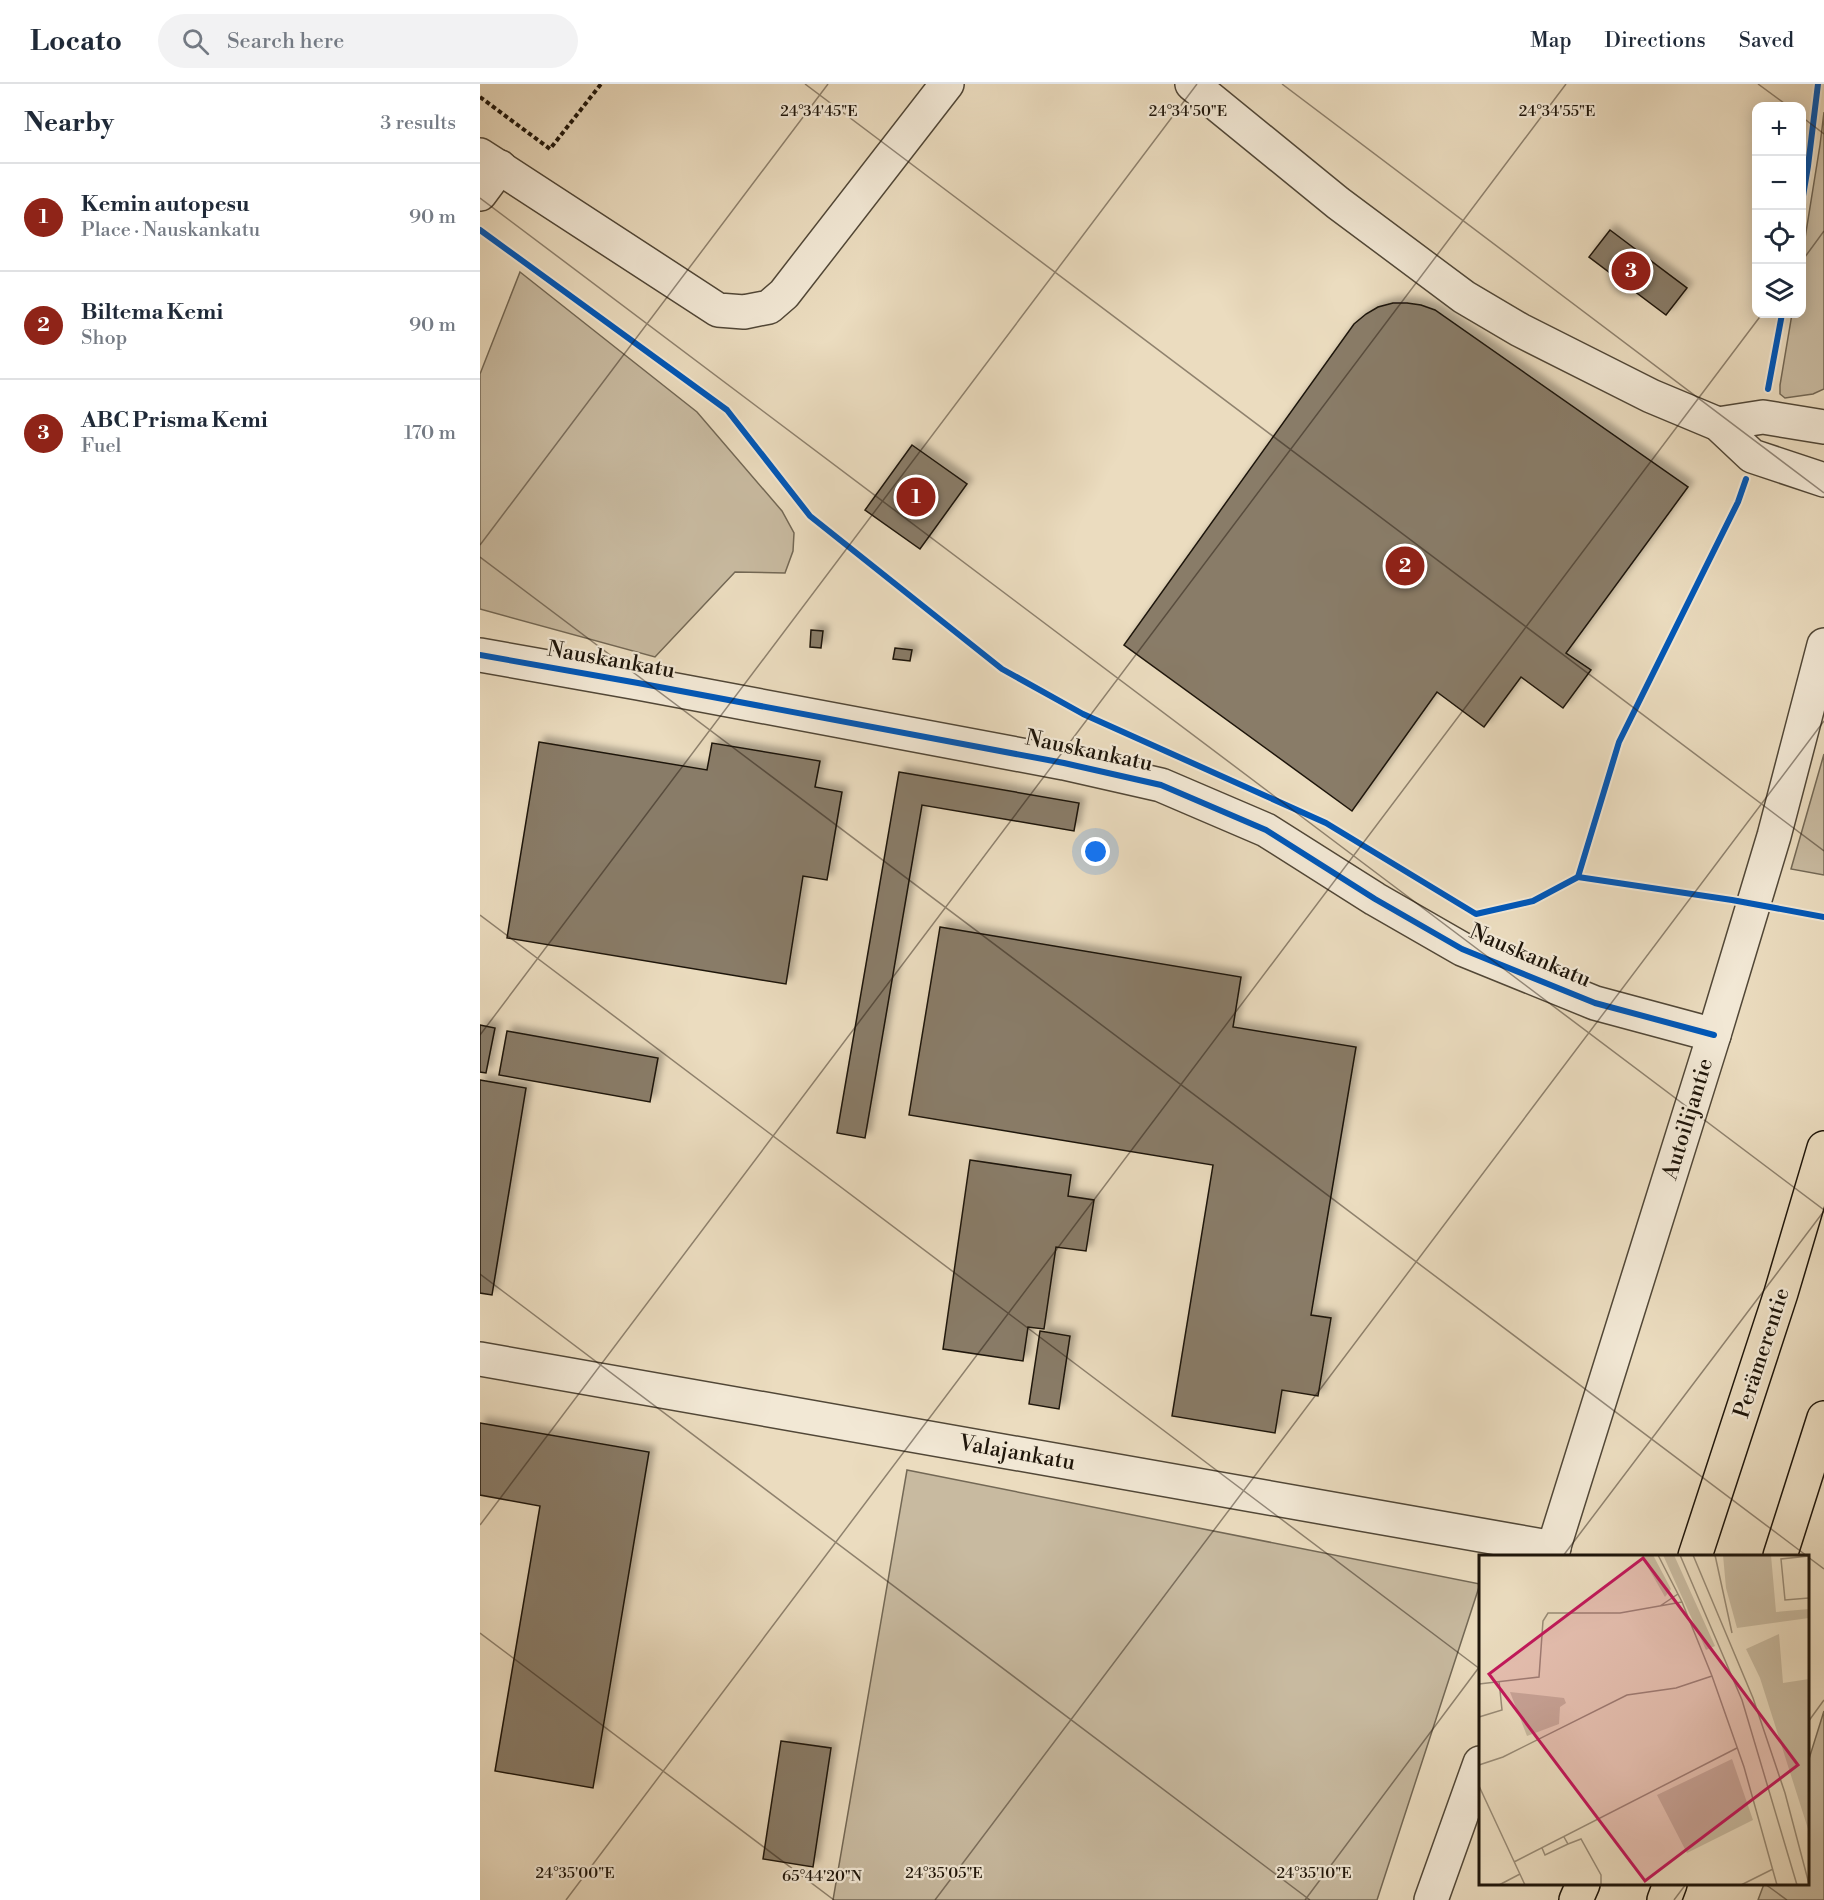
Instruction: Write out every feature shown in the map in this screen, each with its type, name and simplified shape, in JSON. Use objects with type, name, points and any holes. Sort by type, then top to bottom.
[{"type":"highway","name":"Perämerentie","points":[[1696,1555],[1782,1293],[1824,1148]]},
{"type":"highway","points":[[1781,1555],[1824,1418]]},
{"type":"highway","points":[[1576,1900],[1583,1885]]},
{"type":"highway","points":[[1664,1900],[1670,1885]]},
{"type":"street","points":[[480,194],[490,161],[718,310],[744,312],[769,307],[784,294],[947,84]]},
{"type":"street","points":[[1192,84],[1338,203],[1464,297],[1520,330],[1651,396],[1718,424],[1752,456],[1824,480]]},
{"type":"street","points":[[1718,424],[1763,417],[1824,427]]},
{"type":"street","name":"Autoilijantie","points":[[1553,1552],[1774,836],[1824,645]]},
{"type":"street","name":"Nauskankatu","points":[[480,655],[1052,761],[1161,785],[1266,830],[1375,899],[1462,949],[1595,1003],[1714,1035]]},
{"type":"street","name":"Valajankatu","points":[[480,1359],[1553,1552]]},
{"type":"street","points":[[1431,1900],[1479,1766]]},
{"type":"path","points":[[480,97],[549,149],[601,84]]},
{"type":"shaded area","points":[[1824,112],[1824,389],[1813,394],[1785,398],[1780,394],[1780,385],[1791,318],[1806,318],[1806,232]]},
{"type":"shaded area","points":[[520,272],[697,412],[782,511],[794,533],[793,551],[785,573],[735,572],[655,657],[480,609],[480,374]]},
{"type":"shaded area","points":[[1824,754],[1824,875],[1791,869]]},
{"type":"shaded area","points":[[907,1470],[1479,1584],[1377,1900],[833,1900]]},
{"type":"shaded area","points":[[1824,1711],[1824,1900],[1758,1900],[1764,1885],[1809,1885],[1809,1759]]},
{"type":"building","points":[[1610,230],[1687,288],[1666,315],[1589,257]]},
{"type":"building","points":[[1393,303],[1421,305],[1435,310],[1688,487],[1566,653],[1591,670],[1563,708],[1521,677],[1484,727],[1437,692],[1352,811],[1124,645],[1354,324],[1378,307]]},
{"type":"building","points":[[912,445],[967,484],[920,549],[865,510]]},
{"type":"building","points":[[811,630],[823,631],[821,648],[810,647]]},
{"type":"building","points":[[895,648],[912,650],[910,661],[893,659]]},
{"type":"building","points":[[539,742],[707,770],[712,743],[820,761],[815,787],[842,792],[827,880],[803,876],[786,984],[507,938]]},
{"type":"building","points":[[899,772],[1079,803],[1074,831],[922,805],[865,1138],[837,1133]]},
{"type":"building","points":[[940,927],[1241,977],[1233,1027],[1356,1047],[1311,1315],[1331,1318],[1318,1396],[1282,1390],[1275,1433],[1172,1416],[1213,1165],[909,1115]]},
{"type":"building","points":[[480,1025],[495,1028],[486,1073],[480,1072]]},
{"type":"building","points":[[507,1031],[658,1058],[650,1102],[499,1075]]},
{"type":"building","points":[[480,1080],[526,1088],[492,1295],[480,1293]]},
{"type":"building","points":[[970,1160],[1071,1175],[1068,1196],[1094,1200],[1086,1251],[1056,1247],[1044,1329],[1028,1327],[1023,1361],[943,1349]]},
{"type":"building","points":[[1040,1331],[1070,1336],[1059,1409],[1029,1404]]},
{"type":"building","points":[[480,1423],[649,1452],[593,1788],[495,1771],[540,1506],[480,1495]]},
{"type":"building","points":[[781,1741],[831,1748],[813,1867],[763,1859]]},
{"type":"cycle path","points":[[1806,178],[1818,84]]},
{"type":"cycle path","points":[[480,230],[727,410],[810,516],[1002,669],[1083,714],[1326,823],[1476,914],[1533,901],[1578,877],[1732,900],[1824,917]]},
{"type":"cycle path","points":[[1768,389],[1781,318]]},
{"type":"cycle path","points":[[1578,877],[1619,742],[1738,502],[1746,479]]},
{"type":"cycle path","points":[[480,655],[1064,763],[1161,785],[1266,830],[1375,899],[1462,949],[1595,1003],[1714,1035]]},
{"type":"place","name":"ABC Prisma Kemi","points":[[1631,271]]},
{"type":"place","name":"Kemin autopesu","points":[[916,497]]},
{"type":"place","name":"Biltema Kemi","points":[[1405,566]]}]
